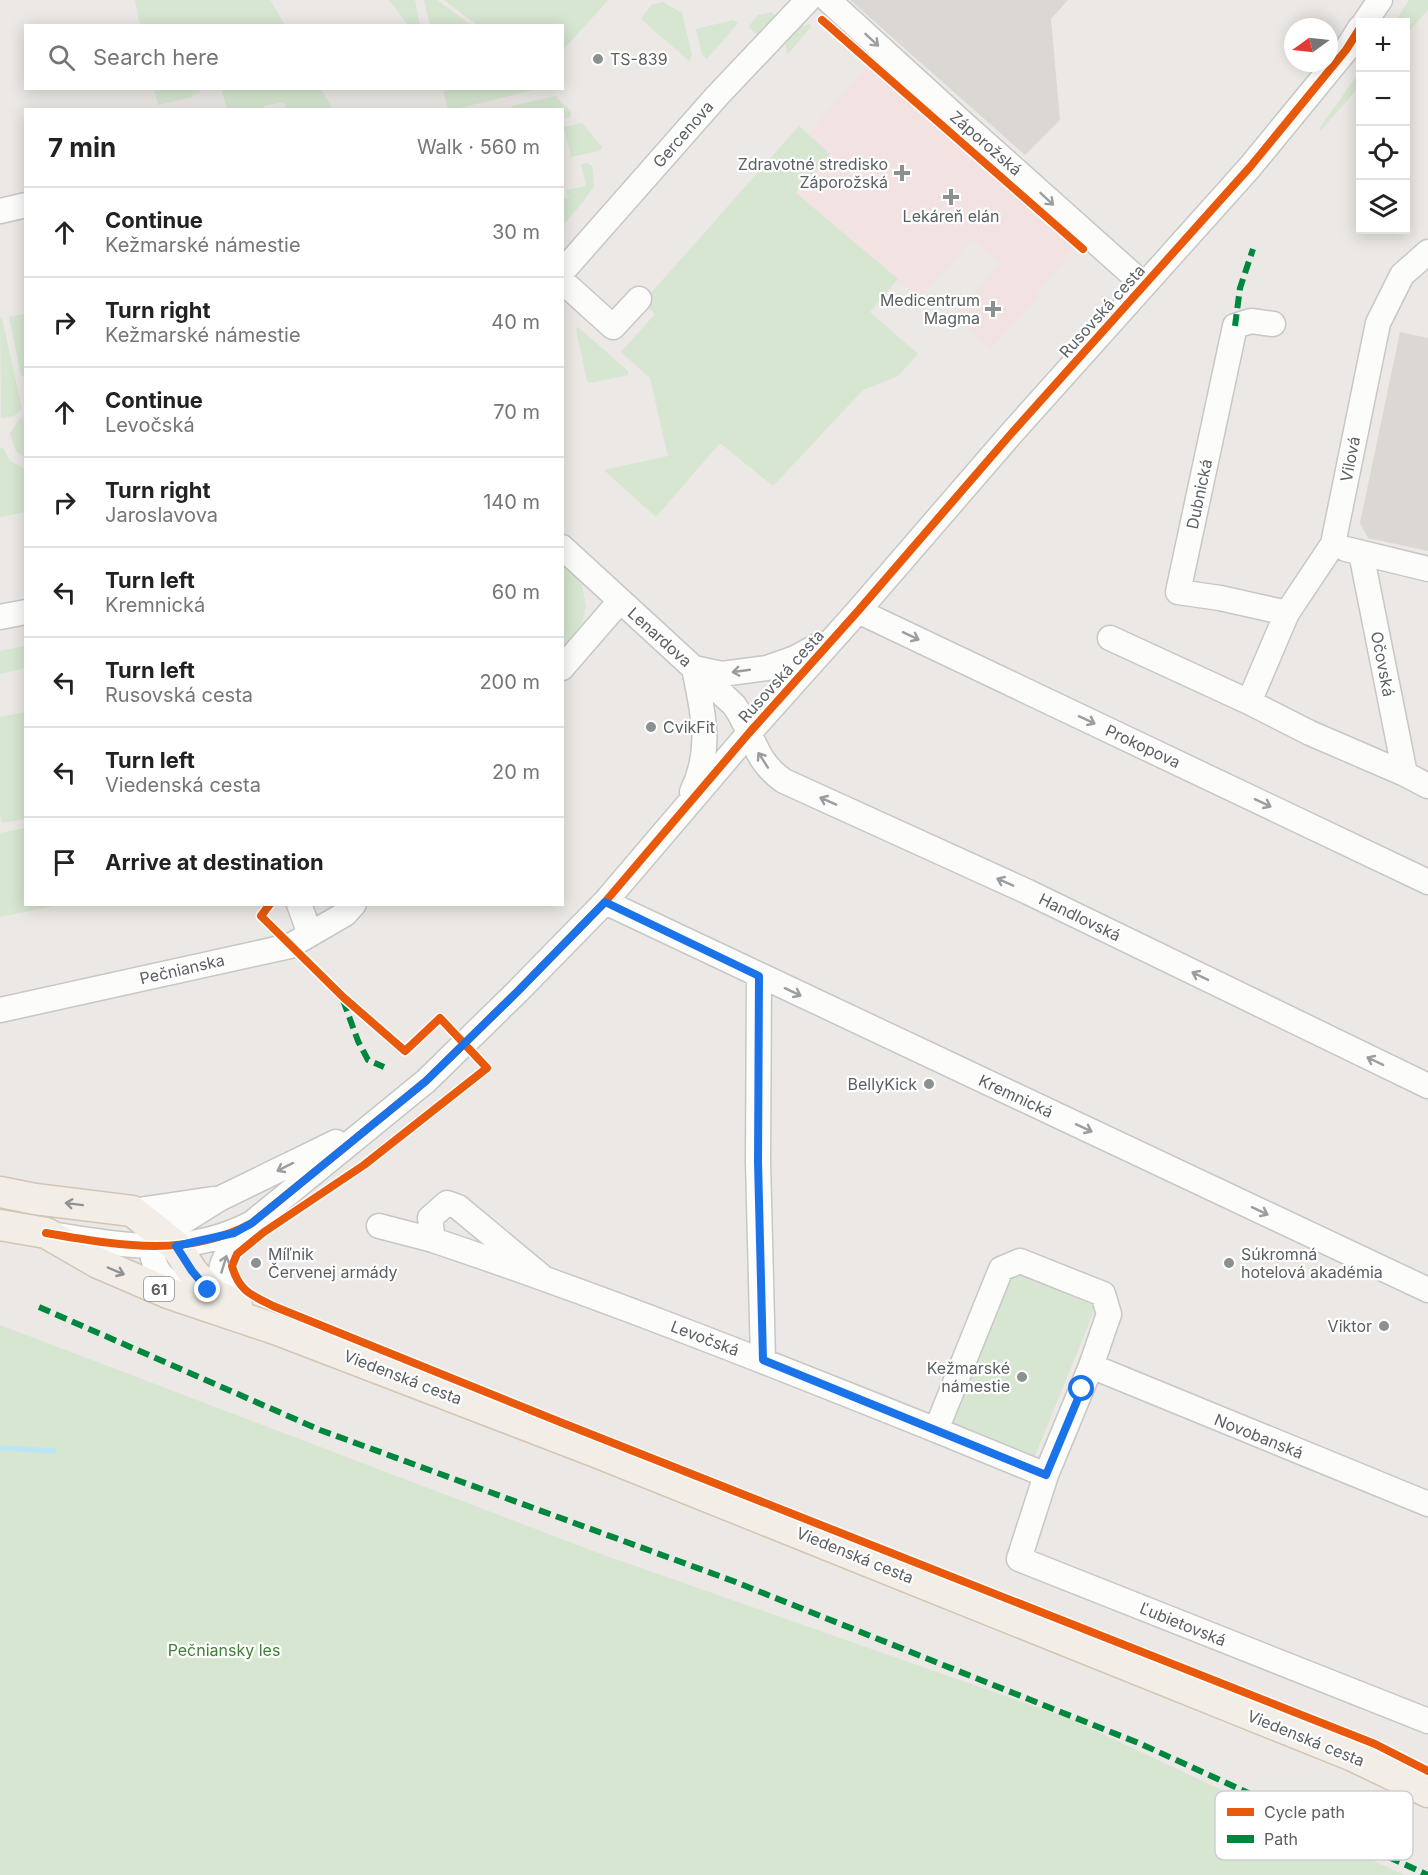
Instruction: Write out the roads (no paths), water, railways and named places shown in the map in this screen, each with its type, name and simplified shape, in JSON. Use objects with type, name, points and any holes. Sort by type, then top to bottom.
[{"type":"main road","name":"Viedenská cesta","points":[[0,1192],[132,1211],[208,1290],[240,1306],[278,1330]]},
{"type":"main road","name":"Viedenská cesta","points":[[0,1225],[46,1233],[98,1263],[208,1307],[278,1330],[596,1452],[805,1535],[1353,1756],[1428,1792]]},
{"type":"street","name":"Gercenova","points":[[564,270],[717,96],[808,0]]},
{"type":"street","name":"Záporožská","points":[[828,0],[1144,285]]},
{"type":"street","points":[[1368,18],[1380,0]]},
{"type":"street","name":"Rusovská cesta","points":[[46,1233],[92,1240],[164,1243],[234,1233],[252,1223],[426,1081],[605,902],[749,733],[1010,435],[1250,167],[1346,50],[1356,34]]},
{"type":"street","points":[[0,211],[24,205]]},
{"type":"street","name":"Vilová","points":[[1249,702],[1287,613],[1333,544],[1378,323],[1402,276],[1428,252]]},
{"type":"street","points":[[564,283],[613,327],[639,299]]},
{"type":"street","name":"Dubnická","points":[[1272,324],[1251,321],[1235,326],[1178,592],[1220,598],[1287,613]]},
{"type":"street","points":[[1333,544],[1361,554],[1428,569]]},
{"type":"street","name":"Lenardova","points":[[564,549],[734,705],[749,733]]},
{"type":"street","name":"Očovská","points":[[1361,554],[1405,774]]},
{"type":"street","points":[[564,666],[620,601]]},
{"type":"street","name":"Prokopova","points":[[858,611],[1428,882]]},
{"type":"street","points":[[0,617],[24,612]]},
{"type":"street","points":[[684,811],[700,776],[706,747],[694,668],[722,674],[767,668],[795,658],[834,637]]},
{"type":"street","points":[[1110,638],[1249,702],[1310,734],[1428,786]]},
{"type":"street","name":"Handlovská","points":[[749,733],[761,760],[772,773],[784,781],[1028,892],[1428,1086]]},
{"type":"street","name":"Kremnická","points":[[605,902],[1428,1290]]},
{"type":"street","points":[[300,906],[310,934]]},
{"type":"street","name":"Pečnianska","points":[[0,1010],[290,946],[345,914],[352,906]]},
{"type":"street","points":[[759,976],[758,1162],[763,1360]]},
{"type":"street","name":"Rusovská cesta","points":[[164,1243],[219,1199],[375,1122]]},
{"type":"street","name":"Rusovská cesta","points":[[132,1211],[219,1199]]},
{"type":"street","name":"Levočská","points":[[541,1276],[458,1207],[447,1203],[430,1218],[433,1240],[541,1276],[763,1360],[936,1430]]},
{"type":"street","name":"Rusovská cesta","points":[[240,1306],[223,1285],[222,1269],[230,1250],[252,1223]]},
{"type":"street","points":[[379,1226],[433,1240]]},
{"type":"street","points":[[164,1243],[153,1262],[159,1273],[208,1307]]},
{"type":"street","points":[[1020,1261],[1103,1294],[1109,1314],[1091,1366],[1046,1475],[936,1430],[1000,1269],[1020,1261]]},
{"type":"street","name":"Novobanská","points":[[1091,1366],[1428,1504]]},
{"type":"street","name":"Ľubietovská","points":[[1046,1475],[1019,1559],[1428,1721]]},
{"type":"waterway","points":[[0,1448],[54,1451]]},
{"type":"place","name":"TS-839","points":[[598,59]]},
{"type":"place","name":"Zdravotné stredisko Záporožská","points":[[902,173]]},
{"type":"place","name":"Lekáreň elán","points":[[951,197]]},
{"type":"place","name":"Medicentrum Magma","points":[[993,309]]},
{"type":"place","name":"CvikFit","points":[[651,727]]},
{"type":"place","name":"BellyKick","points":[[929,1084]]},
{"type":"place","name":"Míľnik Červenej armády","points":[[256,1263]]},
{"type":"place","name":"Súkromná hotelová akadémia","points":[[1229,1263]]},
{"type":"place","name":"Viktor","points":[[1384,1326]]},
{"type":"place","name":"Kežmarské námestie","points":[[1022,1377]]},
{"type":"park label","name":"Pečniansky les","points":[[224,1650]]}]
